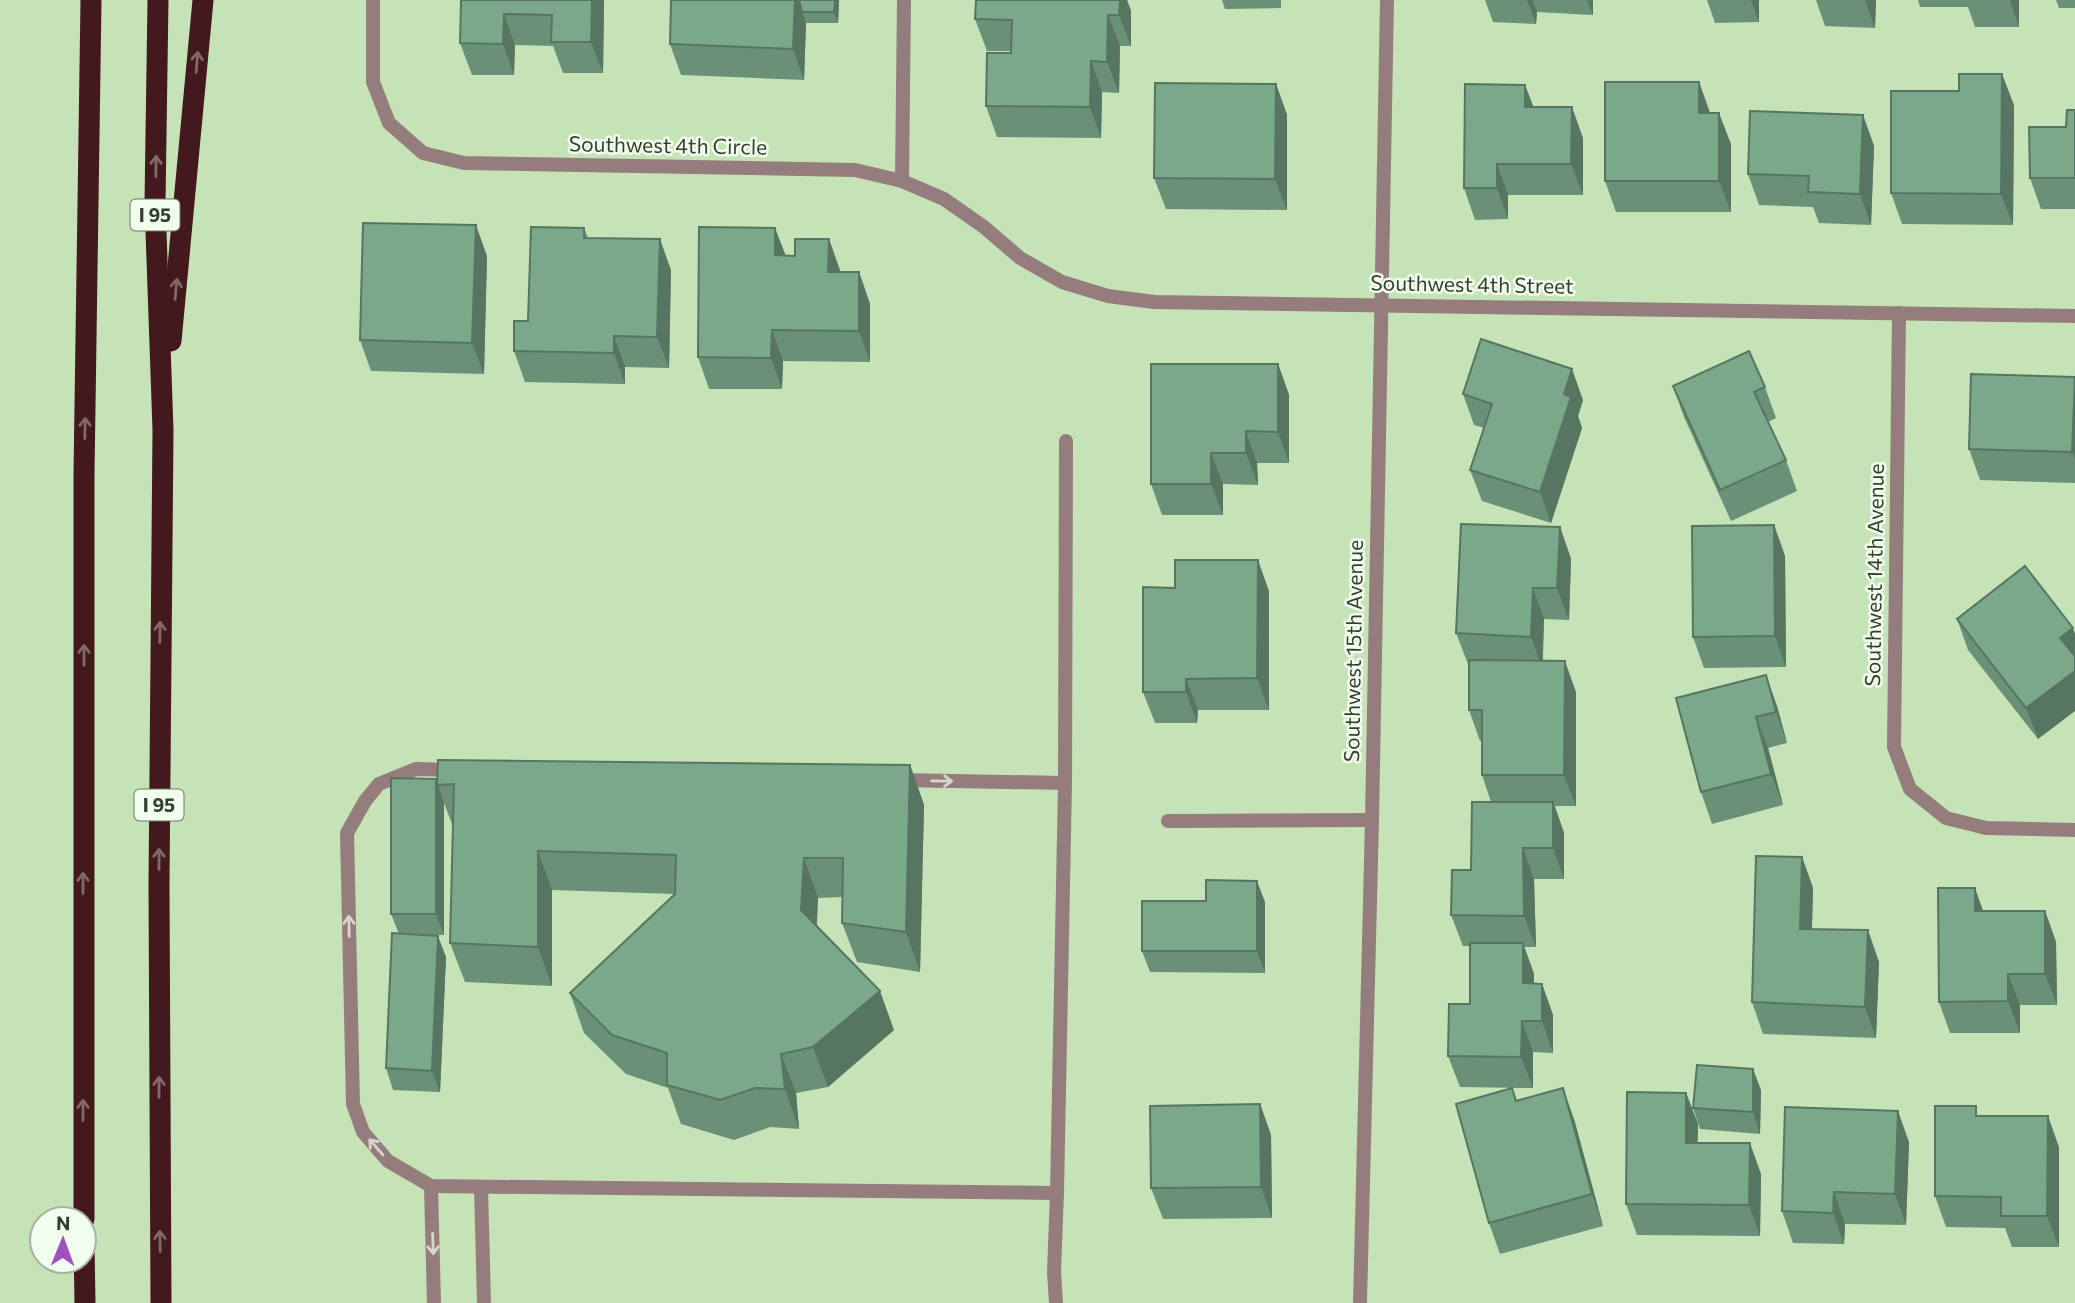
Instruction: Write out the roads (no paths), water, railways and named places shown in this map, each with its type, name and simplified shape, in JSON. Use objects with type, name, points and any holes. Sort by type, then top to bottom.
[{"type":"highway","points":[[84,1205],[84,474],[91,0]]},
{"type":"highway","name":"I 95","points":[[158,0],[155,203],[163,430],[159,885],[160,1303]]},
{"type":"highway","points":[[163,430],[203,0]]},
{"type":"highway","points":[[85,1275],[85,1303]]},
{"type":"street","name":"Southwest 4th Circle","points":[[373,0],[373,82],[389,123],[423,152],[464,163],[855,170],[902,181]]},
{"type":"street","points":[[902,181],[904,0]]},
{"type":"street","name":"Southwest 15th Avenue","points":[[1360,1303],[1387,0]]},
{"type":"street","name":"Southwest 4th Street","points":[[902,181],[944,199],[984,227],[1020,258],[1062,282],[1108,296],[1154,302],[2075,316]]},
{"type":"street","name":"Southwest 14th Avenue","points":[[1899,313],[1894,747],[1910,789],[1946,818],[1986,828],[2075,830]]},
{"type":"street","points":[[1056,1303],[1054,1272],[1065,783],[1066,441]]},
{"type":"street","points":[[472,771],[416,769],[379,784],[365,801],[347,833],[353,1104],[363,1132],[388,1161],[431,1186],[1057,1193]]},
{"type":"street","points":[[886,780],[1065,783]]},
{"type":"street","points":[[1168,821],[1372,820]]},
{"type":"street","points":[[431,1186],[434,1303]]},
{"type":"street","points":[[481,1187],[484,1303]]}]
